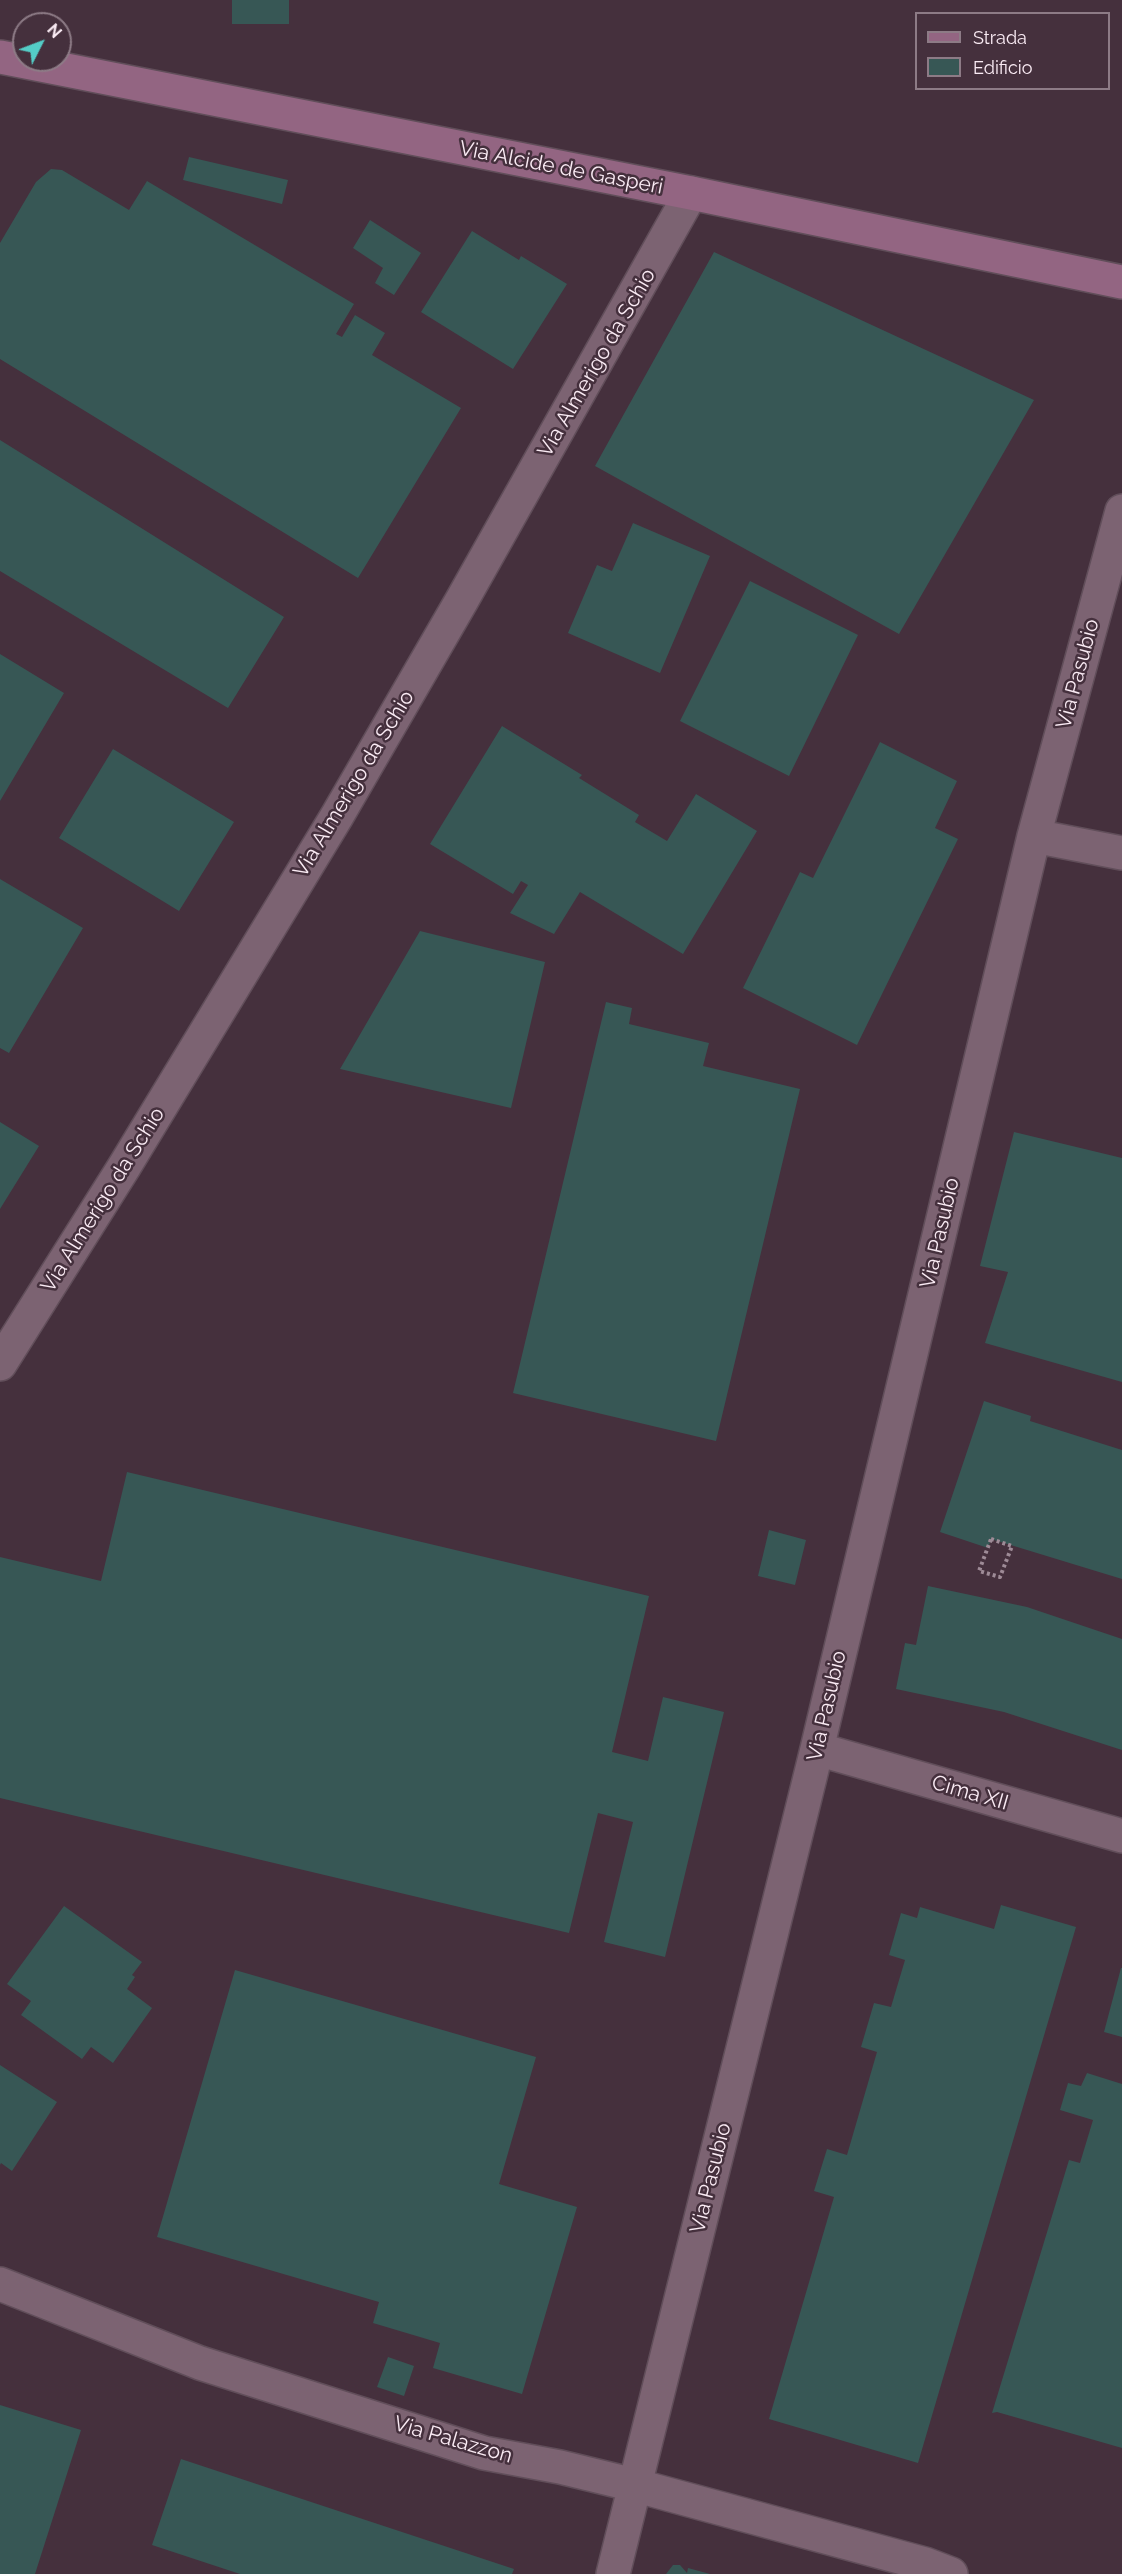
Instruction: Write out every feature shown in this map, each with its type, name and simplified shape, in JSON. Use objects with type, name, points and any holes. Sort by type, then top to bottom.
[{"type":"street","name":"Via Alcide de Gasperi","points":[[0,57],[691,193],[1122,282]]},
{"type":"street","name":"Via Almerigo da Schio","points":[[0,1364],[124,1167],[337,816],[492,549],[691,193]]},
{"type":"street","name":"Via Pasubio","points":[[613,2574],[817,1749],[1034,836],[1122,511]]},
{"type":"street","points":[[1034,836],[1122,853]]},
{"type":"street","name":"Cima XII","points":[[817,1749],[1122,1836]]},
{"type":"street","name":"Via Palazzon","points":[[0,2284],[200,2363],[484,2453],[560,2467],[634,2486],[925,2564],[951,2574]]},
{"type":"path","points":[[991,1539],[1012,1546],[1000,1577],[979,1571],[991,1539]]},
{"type":"building","points":[[232,0],[289,0],[289,24],[232,24]]},
{"type":"building","points":[[189,157],[288,180],[282,204],[183,180]]},
{"type":"building","points":[[51,169],[62,170],[129,210],[147,181],[354,304],[336,334],[342,337],[355,315],[385,333],[372,355],[461,408],[358,578],[0,359],[0,243],[36,182]]},
{"type":"building","points":[[370,220],[421,253],[394,295],[375,283],[383,268],[353,248]]},
{"type":"building","points":[[472,231],[519,260],[521,256],[567,284],[513,369],[421,312]]},
{"type":"building","points":[[714,252],[1034,400],[899,634],[595,466]]},
{"type":"building","points":[[0,440],[284,617],[228,708],[0,571]]},
{"type":"building","points":[[633,523],[710,556],[660,673],[568,633],[597,565],[612,571]]},
{"type":"building","points":[[750,581],[858,635],[789,776],[680,721]]},
{"type":"building","points":[[0,654],[64,693],[0,801]]},
{"type":"building","points":[[502,726],[582,775],[579,778],[639,815],[635,822],[667,841],[696,794],[757,831],[683,954],[580,892],[554,934],[510,913],[528,885],[521,881],[513,894],[430,844]]},
{"type":"building","points":[[880,742],[957,781],[935,828],[958,839],[857,1045],[743,988],[800,872],[813,878]]},
{"type":"building","points":[[113,749],[234,822],[179,911],[59,838]]},
{"type":"building","points":[[0,879],[83,928],[9,1053],[0,1048]]},
{"type":"building","points":[[420,931],[545,962],[511,1108],[340,1069]]},
{"type":"building","points":[[606,1002],[632,1008],[629,1024],[709,1043],[703,1066],[800,1089],[716,1441],[513,1393]]},
{"type":"building","points":[[0,1122],[39,1146],[0,1209]]},
{"type":"building","points":[[1014,1132],[1122,1158],[1122,1382],[985,1343],[1008,1272],[980,1266]]},
{"type":"building","points":[[984,1401],[1031,1416],[1030,1421],[1122,1450],[1122,1579],[991,1539],[988,1548],[940,1532]]},
{"type":"building","points":[[127,1472],[649,1596],[612,1752],[648,1761],[663,1697],[724,1712],[665,1957],[604,1942],[633,1822],[598,1813],[569,1933],[0,1798],[0,1557],[101,1581]]},
{"type":"building","points":[[769,1530],[806,1540],[795,1585],[758,1576]]},
{"type":"building","points":[[928,1586],[1027,1607],[1122,1639],[1122,1750],[1004,1712],[896,1689],[905,1643],[916,1645]]},
{"type":"building","points":[[1001,1905],[1076,1927],[918,2463],[769,2419],[834,2197],[814,2191],[827,2149],[847,2155],[877,2052],[861,2047],[874,2003],[891,2007],[905,1960],[889,1955],[901,1913],[917,1918],[920,1907],[994,1929]]},
{"type":"building","points":[[64,1906],[142,1962],[132,1975],[135,1977],[127,1989],[152,2008],[113,2063],[91,2047],[82,2059],[21,2015],[31,2001],[7,1984]]},
{"type":"building","points":[[1122,1968],[1122,2037],[1104,2032]]},
{"type":"building","points":[[235,1970],[536,2057],[499,2184],[577,2207],[522,2394],[433,2368],[440,2343],[373,2323],[379,2302],[157,2237]]},
{"type":"building","points":[[0,2065],[57,2102],[12,2171],[1,2163],[0,2165]]},
{"type":"building","points":[[1087,2073],[1122,2084],[1122,2448],[997,2412],[992,2413],[1069,2160],[1080,2163],[1093,2120],[1060,2110],[1068,2083],[1081,2086]]},
{"type":"building","points":[[388,2357],[414,2366],[404,2396],[377,2387]]},
{"type":"building","points":[[0,2405],[81,2430],[35,2574],[0,2574]]},
{"type":"building","points":[[181,2459],[514,2569],[512,2574],[240,2574],[152,2545]]},
{"type":"building","points":[[673,2565],[680,2565],[687,2573],[688,2568],[710,2574],[666,2574]]}]
